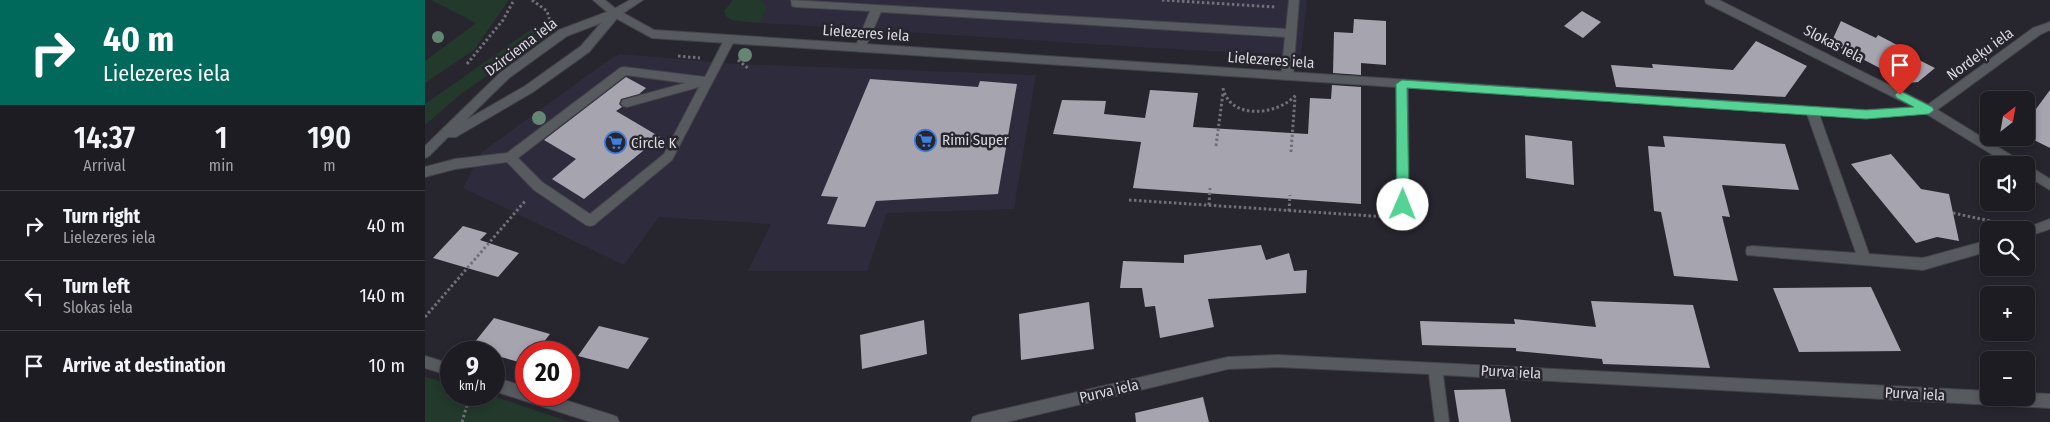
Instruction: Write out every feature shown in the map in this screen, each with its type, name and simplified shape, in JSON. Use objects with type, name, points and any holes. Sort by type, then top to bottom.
[{"type":"street","name":"Lielezeres iela","points":[[598,0],[652,34],[1812,111],[1866,114],[1929,110]]},
{"type":"street","name":"Dzirciema iela","points":[[425,153],[512,70],[563,33],[616,13],[638,0]]},
{"type":"street","points":[[796,0],[796,3],[1291,33]]},
{"type":"street","points":[[1287,76],[1294,0]]},
{"type":"street","name":"Slokas iela","points":[[1710,0],[1929,110],[2004,156]]},
{"type":"street","points":[[859,48],[877,8]]},
{"type":"street","name":"Dzirciema iela","points":[[435,145],[529,89],[585,49],[616,13]]},
{"type":"street","name":"Nordeķu iela","points":[[1929,110],[2037,31],[2050,26]]},
{"type":"street","points":[[510,157],[538,186],[590,221],[668,157],[706,81],[730,39]]},
{"type":"street","points":[[425,172],[455,164],[510,157],[624,71],[706,81]]},
{"type":"street","points":[[627,103],[706,81]]},
{"type":"street","points":[[1402,84],[1403,205]]},
{"type":"street","points":[[568,113],[583,110]]},
{"type":"street","points":[[1812,111],[1864,259]]},
{"type":"street","points":[[2035,175],[2050,185]]},
{"type":"street","points":[[2035,229],[2050,224]]},
{"type":"street","points":[[1752,250],[1923,264],[1980,247]]},
{"type":"street","name":"Purva iela","points":[[978,422],[1228,364],[1278,361],[2050,401]]},
{"type":"street","points":[[425,362],[440,367]]},
{"type":"street","points":[[1435,368],[1442,422]]},
{"type":"street","points":[[562,406],[612,422]]},
{"type":"path","points":[[467,64],[503,20],[514,0]]},
{"type":"path","points":[[531,0],[547,11]]},
{"type":"path","points":[[1162,0],[1278,7],[1275,32]]},
{"type":"path","points":[[1216,146],[1225,72]]},
{"type":"path","points":[[1291,152],[1295,97],[1300,77]]},
{"type":"path","points":[[1223,92],[1227,99],[1248,111],[1267,112],[1279,110],[1289,104],[1295,97]]},
{"type":"path","points":[[425,317],[538,186]]},
{"type":"path","points":[[1209,205],[1210,188]]},
{"type":"path","points":[[1289,211],[1290,195]]},
{"type":"path","points":[[1129,200],[1393,217]]},
{"type":"path","points":[[1953,213],[1987,221]]},
{"type":"path","points":[[461,422],[466,406]]},
{"type":"shaded area","points":[[733,0],[1307,0],[1301,55],[1170,49],[745,22],[731,20],[726,16],[724,11]]},
{"type":"shaded area","points":[[620,54],[739,64],[1036,75],[1014,209],[887,213],[867,271],[748,271],[771,224],[659,217],[624,265],[463,188],[482,152],[610,59]]},
{"type":"green space","points":[[431,0],[509,0],[474,50],[425,83],[425,61],[476,23]]},
{"type":"green space","points":[[733,0],[761,0],[767,8],[759,23],[731,20],[724,11]]},
{"type":"green space","points":[[533,28],[551,31],[461,94],[425,125],[425,104]]},
{"type":"green space","points":[[425,377],[440,381],[440,406],[505,406],[505,400],[515,403],[515,406],[523,406],[570,422],[425,422]]},
{"type":"building","points":[[1582,11],[1601,22],[1583,38],[1564,26]]},
{"type":"building","points":[[1354,19],[1386,21],[1386,65],[1361,63],[1361,75],[1333,73],[1334,32],[1353,33]]},
{"type":"building","points":[[1841,21],[1876,38],[1878,35],[1899,46],[1897,49],[1935,68],[1918,82],[1909,83],[1831,43]]},
{"type":"building","points":[[1756,41],[1807,66],[1785,97],[1616,87],[1611,65],[1653,68],[1652,64],[1733,70]]},
{"type":"building","points":[[626,77],[646,88],[639,94],[621,99],[619,104],[622,107],[616,111],[660,137],[584,199],[552,179],[576,159],[544,140]]},
{"type":"building","name":"Rimi Super","points":[[870,79],[978,87],[980,81],[1017,84],[998,194],[876,201],[865,227],[827,224],[838,197],[821,196]]},
{"type":"building","points":[[1332,85],[1361,87],[1361,204],[1133,188],[1141,142],[1053,134],[1062,100],[1106,101],[1104,114],[1145,118],[1150,90],[1198,93],[1193,127],[1308,134],[1310,98],[1331,99]]},
{"type":"building","points":[[2050,90],[2050,148],[2035,140],[2035,110]]},
{"type":"building","points":[[1525,135],[1572,141],[1574,185],[1526,178]]},
{"type":"building","points":[[1663,136],[1785,144],[1799,190],[1722,185],[1730,217],[1722,216],[1738,281],[1674,276],[1661,212],[1654,211],[1648,146],[1665,147]]},
{"type":"building","points":[[1891,154],[1921,189],[1949,194],[1959,241],[1937,237],[1916,243],[1851,164]]},
{"type":"building","points":[[463,226],[487,233],[480,240],[519,253],[498,277],[433,258]]},
{"type":"building","points":[[1261,245],[1266,260],[1289,253],[1294,271],[1307,270],[1306,293],[1208,299],[1214,327],[1160,338],[1155,306],[1145,307],[1142,288],[1120,288],[1123,261],[1184,263],[1184,255]]},
{"type":"building","points":[[1871,287],[1901,351],[1799,352],[1773,288]]},
{"type":"building","points":[[1591,301],[1693,305],[1710,368],[1603,364],[1602,359],[1516,351],[1516,348],[1422,345],[1420,321],[1515,324],[1514,319],[1596,327]]},
{"type":"building","points":[[1089,302],[1094,349],[1021,360],[1019,314]]},
{"type":"building","points":[[494,318],[550,334],[545,341],[515,341],[515,361],[505,358],[505,341],[476,341]]},
{"type":"building","points":[[924,320],[927,354],[862,369],[860,335]]},
{"type":"building","points":[[599,326],[649,338],[628,369],[580,357],[580,353]]},
{"type":"building","points":[[1505,389],[1511,422],[1459,422],[1454,390]]},
{"type":"building","points":[[1203,397],[1209,422],[1136,422],[1135,413]]},
{"type":"place","name":"Rimi Super","points":[[926,140]]},
{"type":"place","name":"Circle K","points":[[615,143]]},
{"type":"route","points":[[1403,205],[1402,84],[1866,114],[1929,110],[1900,95]]}]
